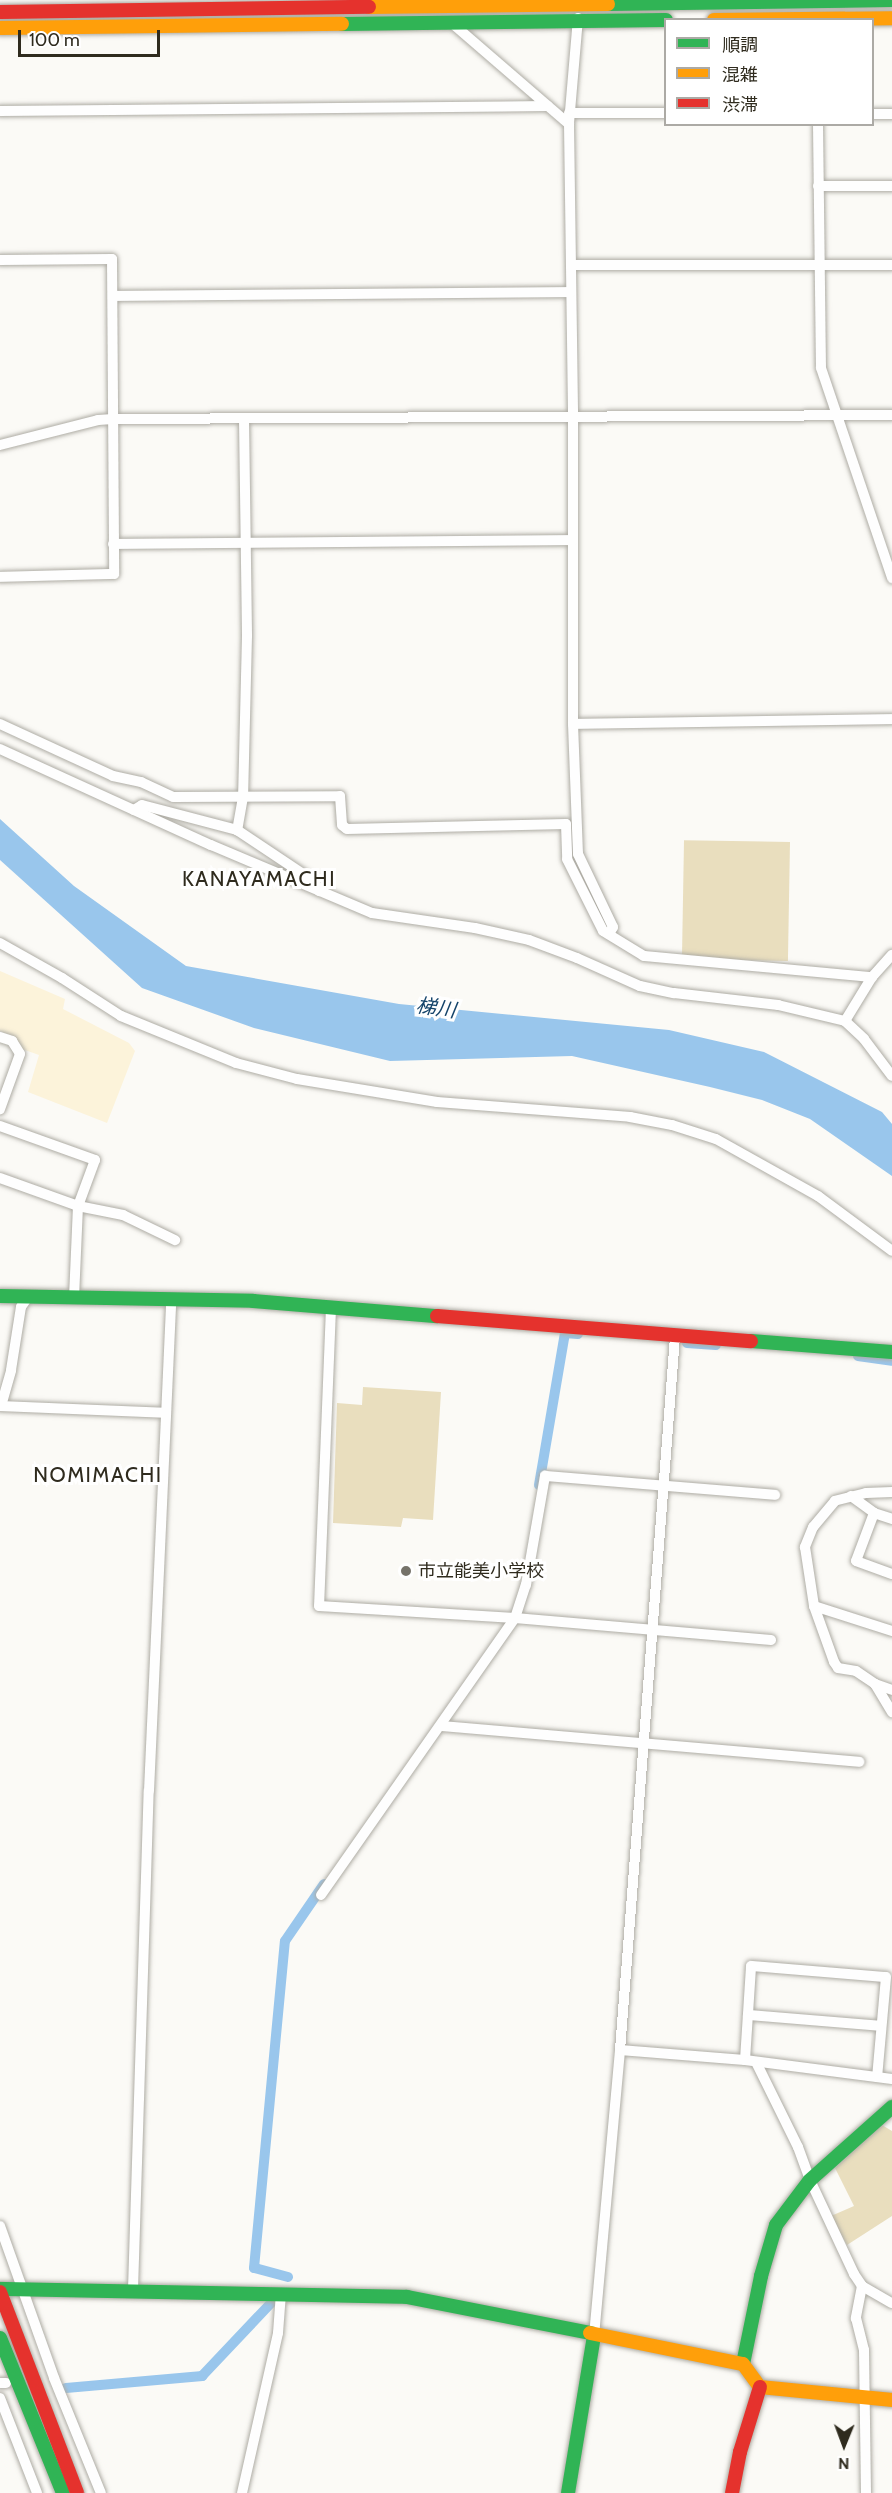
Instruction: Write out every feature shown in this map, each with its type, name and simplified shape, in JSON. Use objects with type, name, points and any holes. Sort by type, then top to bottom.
[{"type":"main road","points":[[0,12],[423,4],[892,0]]},
{"type":"main road","points":[[874,18],[892,18]]},
{"type":"main road","points":[[0,28],[664,20]]},
{"type":"main road","points":[[0,1296],[253,1301],[675,1337],[892,1352]]},
{"type":"main road","points":[[743,2364],[771,2236],[810,2180],[892,2107]]},
{"type":"main road","points":[[77,2493],[0,2290],[133,2290],[407,2297],[743,2364],[760,2387],[892,2400]]},
{"type":"main road","points":[[568,2493],[594,2336]]},
{"type":"main road","points":[[0,2338],[61,2493]]},
{"type":"main road","points":[[732,2493],[740,2452],[760,2387]]},
{"type":"street","points":[[578,3],[569,118],[573,417],[573,724],[578,855],[613,927],[609,934]]},
{"type":"street","points":[[450,21],[548,106],[569,118],[664,113]]},
{"type":"street","points":[[0,111],[548,106]]},
{"type":"street","points":[[874,114],[892,114]]},
{"type":"street","points":[[818,126],[821,368],[891,572]]},
{"type":"street","points":[[818,186],[892,186]]},
{"type":"street","points":[[0,260],[112,259],[114,574],[0,577]]},
{"type":"street","points":[[571,265],[892,266]]},
{"type":"street","points":[[112,296],[571,292]]},
{"type":"street","points":[[0,445],[98,420],[113,419],[892,415]]},
{"type":"street","points":[[237,830],[243,797],[247,636],[244,419]]},
{"type":"street","points":[[113,544],[573,540]]},
{"type":"street","points":[[573,724],[892,720]]},
{"type":"street","points":[[0,724],[113,776],[141,782],[173,797],[340,796],[342,825],[347,829],[566,824],[567,859],[603,931],[644,956],[666,960],[872,977]]},
{"type":"street","points":[[0,749],[372,913],[475,928],[529,940],[640,986],[674,993],[778,1005],[845,1022],[864,1039],[892,1076]]},
{"type":"street","points":[[134,810],[142,805],[237,830],[315,882],[319,891]]},
{"type":"street","points":[[0,943],[128,1020],[236,1063],[297,1079],[437,1102],[630,1117],[672,1125],[716,1139],[818,1196],[892,1251]]},
{"type":"street","points":[[845,1022],[872,977],[892,955]]},
{"type":"street","points":[[0,1037],[12,1041],[20,1054],[0,1109]]},
{"type":"street","points":[[0,1126],[95,1160],[78,1206],[74,1298]]},
{"type":"street","points":[[0,1178],[78,1206],[123,1215],[175,1240]]},
{"type":"street","points":[[28,1297],[21,1307],[11,1370],[1,1406],[164,1413]]},
{"type":"street","points":[[133,2290],[164,1413],[170,1366],[171,1299]]},
{"type":"street","points":[[331,1308],[319,1606],[652,1628],[771,1640]]},
{"type":"street","points":[[594,2336],[620,2050],[675,1337]]},
{"type":"street","points":[[321,1895],[515,1618],[526,1585],[545,1476],[775,1495]]},
{"type":"street","points":[[892,1492],[835,1500],[822,1514],[805,1547],[814,1606],[824,1638],[838,1668],[856,1671],[875,1684],[892,1690]]},
{"type":"street","points":[[851,1496],[874,1513],[892,1519]]},
{"type":"street","points":[[874,1513],[856,1562],[892,1574]]},
{"type":"street","points":[[814,1606],[892,1631]]},
{"type":"street","points":[[875,1684],[892,1712]]},
{"type":"street","points":[[441,1726],[859,1762]]},
{"type":"street","points":[[877,2077],[886,1977],[751,1966],[748,2015],[751,2061],[798,2147],[843,2254],[862,2286],[892,2303]]},
{"type":"street","points":[[748,2015],[882,2026]]},
{"type":"street","points":[[620,2050],[751,2061],[892,2079]]},
{"type":"street","points":[[0,2226],[50,2379],[101,2493]]},
{"type":"street","points":[[862,2286],[856,2318],[864,2350],[866,2493]]},
{"type":"street","points":[[242,2493],[278,2333],[281,2294]]},
{"type":"street","points":[[0,2398],[37,2493]]},
{"type":"shaded area","points":[[684,840],[790,842],[788,961],[682,959]]},
{"type":"shaded area","points":[[0,971],[65,999],[63,1009],[129,1043],[135,1051],[107,1123],[28,1092],[39,1055],[22,1049],[13,1036],[0,1031]]},
{"type":"shaded area","points":[[363,1387],[441,1392],[433,1520],[403,1518],[401,1527],[333,1523],[337,1403],[362,1405]]},
{"type":"shaded area","points":[[882,2125],[892,2131],[892,2216],[847,2245],[831,2216],[854,2206],[835,2168]]},
{"type":"water","name":"梯川","points":[[0,819],[74,886],[186,966],[399,1004],[669,1030],[764,1052],[882,1112],[892,1124],[892,1176],[810,1119],[762,1100],[572,1056],[390,1061],[254,1028],[142,988],[0,860]]},
{"type":"waterway","points":[[539,1485],[565,1333],[578,1334]]},
{"type":"waterway","points":[[687,1343],[716,1345]]},
{"type":"waterway","points":[[858,1356],[892,1361]]},
{"type":"waterway","points":[[288,2277],[254,2268],[285,1941],[324,1884]]},
{"type":"waterway","points":[[66,2388],[202,2376],[271,2303]]},
{"type":"traffic: fast","points":[[608,4],[892,0]]},
{"type":"traffic: fast","points":[[342,24],[664,20]]},
{"type":"traffic: fast","points":[[0,1296],[253,1301],[437,1316]]},
{"type":"traffic: fast","points":[[751,1341],[892,1352]]},
{"type":"traffic: fast","points":[[743,2364],[761,2276],[776,2225],[810,2180],[892,2107]]},
{"type":"traffic: fast","points":[[0,2289],[407,2297],[590,2333]]},
{"type":"traffic: fast","points":[[568,2493],[594,2336]]},
{"type":"traffic: fast","points":[[0,2338],[63,2493]]},
{"type":"traffic: slow","points":[[369,7],[608,4]]},
{"type":"traffic: slow","points":[[874,18],[892,18]]},
{"type":"traffic: slow","points":[[0,28],[342,24]]},
{"type":"traffic: slow","points":[[590,2333],[743,2364],[760,2387],[892,2400]]},
{"type":"traffic: jam","points":[[0,12],[369,7]]},
{"type":"traffic: jam","points":[[437,1316],[751,1341]]},
{"type":"traffic: jam","points":[[0,2292],[77,2493]]},
{"type":"traffic: jam","points":[[732,2493],[740,2452],[760,2387]]},
{"type":"place","name":"市立能美小学校","points":[[406,1571]]},
{"type":"district","name":"KANAYAMACHI","points":[[259,879]]},
{"type":"district","name":"NOMIMACHI","points":[[98,1475]]}]
